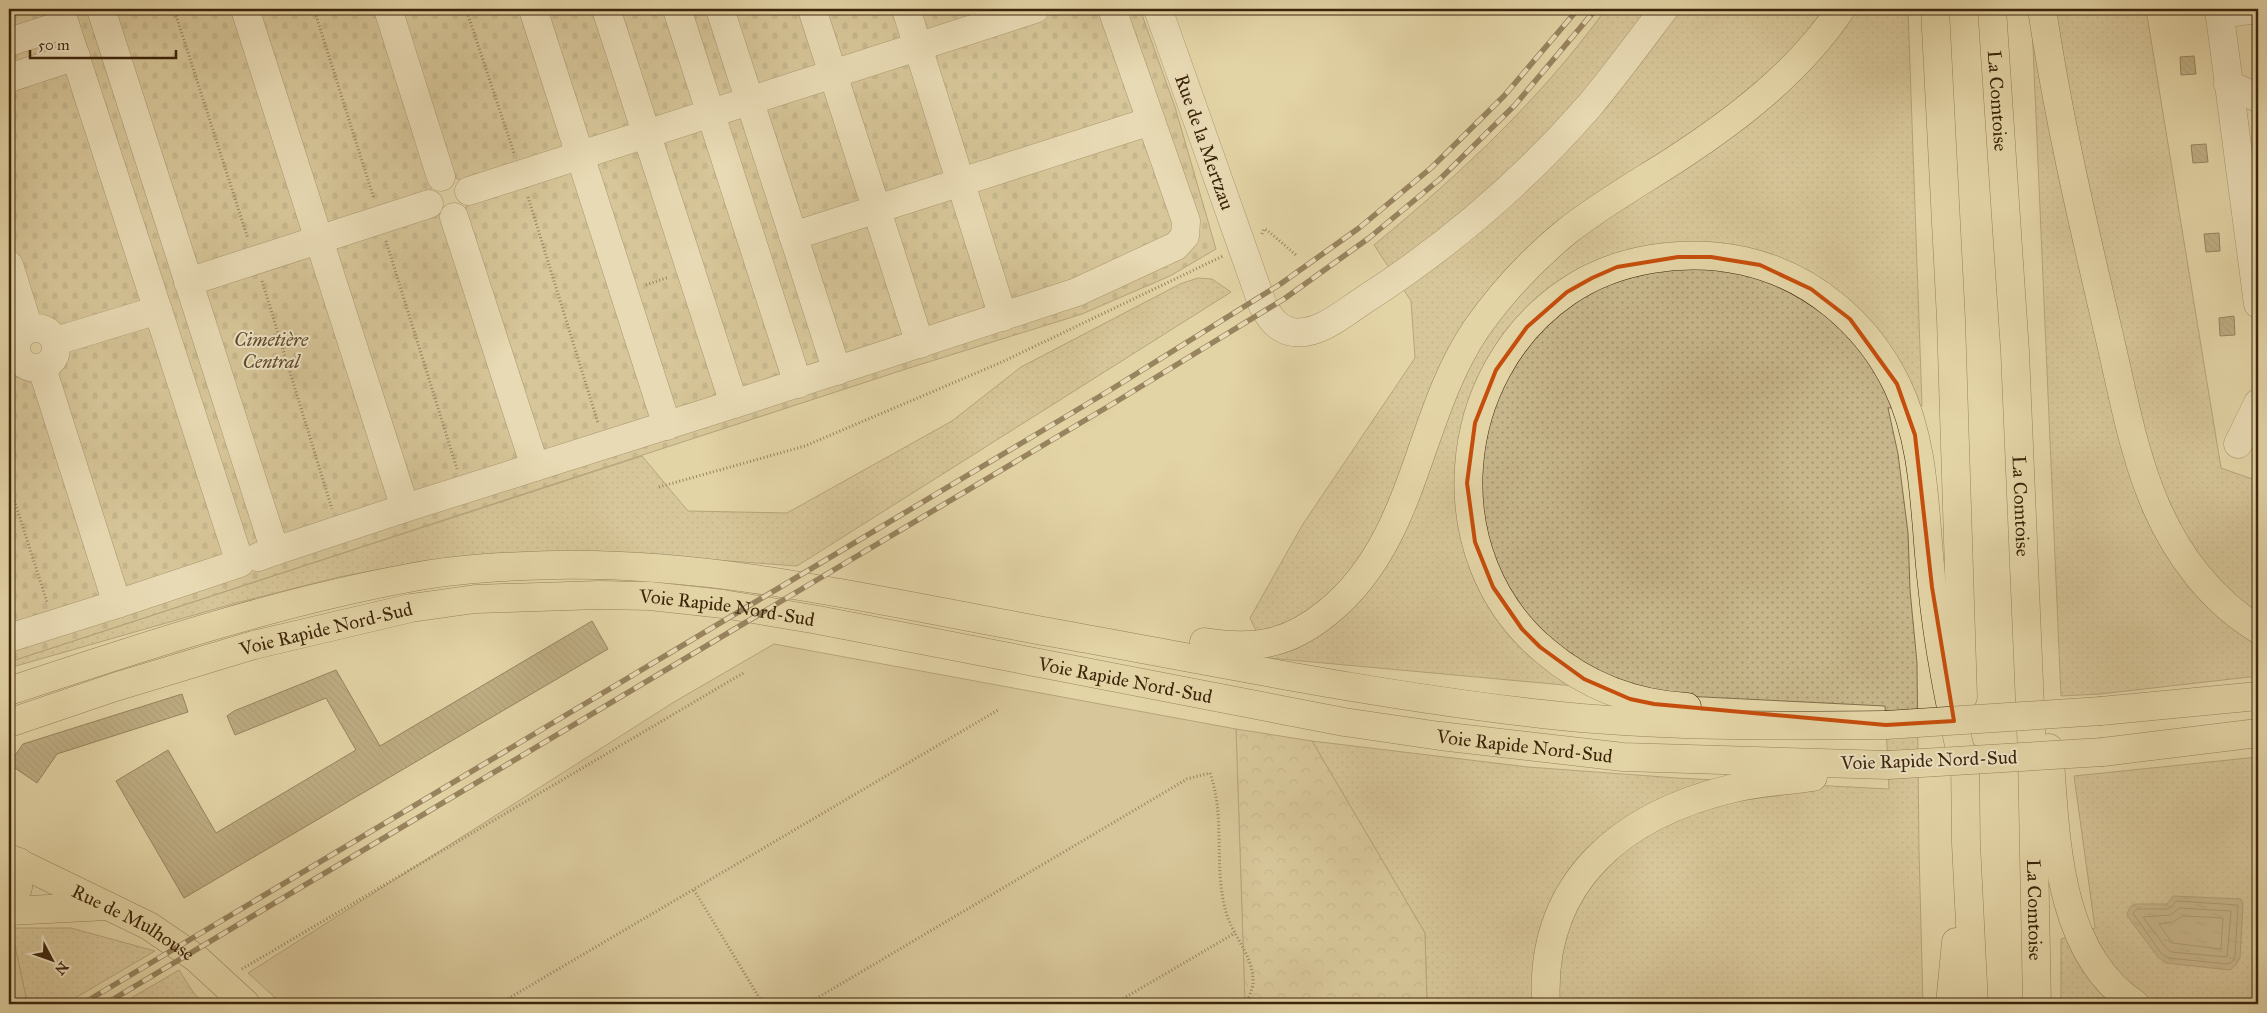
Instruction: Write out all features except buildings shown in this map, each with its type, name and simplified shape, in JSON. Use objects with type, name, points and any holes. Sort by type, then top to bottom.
[{"type":"main road","points":[[1046,632],[1158,635],[1245,647],[1263,645],[1290,636],[1318,620],[1343,600],[1365,575],[1383,546],[1404,501],[1452,374],[1475,331],[1502,294],[1531,263],[1567,231],[1705,139],[1762,97],[1797,64],[1829,27],[1841,9]]},
{"type":"main road","points":[[1935,9],[1951,320],[1966,843],[1974,1004]]},
{"type":"main road","name":"La Comtoise","points":[[1992,9],[2014,352],[2032,754],[2037,1004]]},
{"type":"main road","points":[[2042,9],[2056,100],[2097,284],[2143,474],[2156,506],[2188,562],[2221,602],[2258,629]]},
{"type":"main road","points":[[1886,725],[1761,711],[1676,706],[1630,699],[1584,680],[1563,666],[1522,629],[1505,607],[1492,587],[1482,563],[1470,518],[1468,483],[1475,424],[1496,370],[1510,348],[1527,327],[1567,292],[1617,267],[1648,260],[1678,256],[1711,256],[1738,260],[1760,265],[1786,275],[1811,289],[1850,319],[1868,339],[1897,384],[1907,407],[1915,435],[1922,481],[1932,587],[1946,683],[1965,772]]},
{"type":"main road","points":[[2014,352],[2058,848],[2069,904],[2077,930],[2089,956],[2102,975],[2121,995],[2135,1004]]},
{"type":"main road","name":"Voie Rapide Nord-Sud","points":[[16,687],[126,652],[296,603],[418,576],[497,568],[559,565],[630,567],[747,577],[1347,685],[1543,714],[1631,721],[1745,727],[1886,725],[2101,711],[2258,696]]},
{"type":"main road","name":"Voie Rapide Nord-Sud","points":[[9,722],[115,687],[254,646],[411,608],[475,599],[599,595],[650,596],[722,604],[789,615],[1324,719],[1440,736],[1623,757],[1888,765],[2103,752],[2258,733]]},
{"type":"main road","points":[[1546,1004],[1546,976],[1549,949],[1563,906],[1589,867],[1624,835],[1679,804],[1736,787],[1888,765]]},
{"type":"main road","points":[[1950,1004],[1966,843]]},
{"type":"main road","points":[[9,902],[18,888],[14,860]]},
{"type":"main road","name":"Rue de Mulhouse","points":[[14,860],[150,926],[178,944],[246,1004]]},
{"type":"main road","points":[[9,912],[107,906]]},
{"type":"street","points":[[246,9],[318,240],[405,508]]},
{"type":"street","points":[[388,9],[442,178]]},
{"type":"street","points":[[533,9],[666,426]]},
{"type":"street","points":[[606,9],[734,404]]},
{"type":"street","points":[[677,9],[798,384]]},
{"type":"street","points":[[720,9],[837,371]]},
{"type":"street","points":[[812,9],[920,344]]},
{"type":"street","points":[[906,9],[1003,316]]},
{"type":"street","points":[[469,191],[1035,9]]},
{"type":"street","points":[[9,638],[405,508],[798,384],[1077,292],[1176,246],[1185,236],[1186,222],[1112,9]]},
{"type":"street","name":"Rue de la Mertzau","points":[[1158,9],[1251,277],[1270,318],[1285,330],[1294,332],[1317,329],[1387,285],[1462,230],[1528,170],[1594,99],[1664,9]]},
{"type":"street","points":[[2257,9],[2219,11],[2258,304]]},
{"type":"street","points":[[104,10],[188,282],[275,551]]},
{"type":"street","points":[[9,42],[63,16],[240,563]]},
{"type":"street","points":[[9,78],[76,56]]},
{"type":"street","points":[[2228,84],[2258,98]]},
{"type":"street","points":[[793,236],[1151,121]]},
{"type":"street","points":[[452,176],[462,181],[469,191],[470,201],[464,211],[454,217],[444,217],[435,212],[430,204],[428,193],[433,184],[442,178],[452,176]]},
{"type":"street","points":[[188,282],[430,204]]},
{"type":"street","points":[[454,217],[535,467]]},
{"type":"street","points":[[9,265],[29,329]]},
{"type":"street","points":[[56,341],[158,310]]},
{"type":"street","points":[[40,327],[49,332],[56,341],[56,352],[51,362],[42,368],[32,368],[13,356],[20,335],[29,329],[40,327]]},
{"type":"street","points":[[42,368],[117,604]]},
{"type":"street","points":[[2238,444],[2258,403]]},
{"type":"path","points":[[314,9],[463,490]]},
{"type":"path","points":[[466,9],[521,174],[605,445]]},
{"type":"path","points":[[1270,232],[1296,255]]},
{"type":"path","points":[[659,487],[805,446],[1002,362],[1241,247]]},
{"type":"path","points":[[624,293],[690,270]]},
{"type":"path","points":[[9,484],[54,624]]},
{"type":"path","points":[[220,981],[745,672]]},
{"type":"path","points":[[499,1004],[998,710]]},
{"type":"path","points":[[807,1004],[1187,779],[1210,773],[1215,788],[1220,829],[1220,879],[1227,913],[1250,962],[1253,984],[1246,1004]]},
{"type":"path","points":[[694,890],[762,1004]]},
{"type":"path","points":[[1114,1004],[1235,933]]},
{"type":"highlighted area","points":[[1678,257],[1711,257],[1760,265],[1811,289],[1850,319],[1897,384],[1915,435],[1932,587],[1954,721],[1886,725],[1654,704],[1630,699],[1584,679],[1540,647],[1522,629],[1493,587],[1475,542],[1467,483],[1475,423],[1484,397],[1496,370],[1527,327],[1567,292],[1592,278],[1617,267]]},
{"type":"green space","name":"Cimetière Central","points":[[9,9],[1140,9],[1175,107],[1216,249],[1170,276],[1082,314],[906,369],[9,662]],"holes":[[[452,176],[462,181],[469,201],[464,211],[444,217],[435,212],[429,193],[433,184]],[[40,327],[49,332],[56,352],[51,362],[31,368],[22,362],[18,354],[18,340],[20,335]]]},
{"type":"green space","points":[[1606,9],[1908,9],[1922,406],[1888,408],[1898,454],[1908,533],[1910,590],[1917,663],[1923,1004],[1427,1004],[1425,933],[1312,741],[1528,767],[1677,778],[1889,789],[1885,706],[1684,696],[1269,658],[1250,618],[1303,524],[1415,358],[1411,301],[1374,245],[1437,191],[1498,134],[1554,74]]},
{"type":"green space","points":[[2053,9],[2146,9],[2221,468],[2258,481],[2258,594],[2254,604],[2258,607],[2258,676],[2100,694],[2061,696],[2032,23]]},
{"type":"green space","points":[[1198,278],[1212,279],[1231,292],[797,566],[605,552],[515,554],[418,562],[339,577],[236,603],[9,668],[9,662],[642,456],[688,511],[787,513],[952,421],[1021,367],[1180,284]]},
{"type":"green space","points":[[774,644],[1236,729],[1245,1004],[282,1004],[248,973],[674,702]]},
{"type":"green space","points":[[1236,729],[1312,741],[1425,933],[1427,1004],[1245,1004]]},
{"type":"green space","points":[[2258,757],[2258,1004],[2061,1004],[2061,939],[2095,928],[2074,776]]},
{"type":"green space","points":[[9,928],[11,928],[26,997],[14,1004],[9,1004]]},
{"type":"green space","points":[[11,928],[71,928],[155,951],[65,1004],[14,1004],[26,997]]},
{"type":"green space","points":[[179,970],[193,992],[204,1004],[121,1004]]},
{"type":"water","points":[[2173,896],[2241,899],[2243,904],[2240,958],[2236,965],[2230,970],[2166,963],[2158,957],[2127,913],[2131,906],[2135,904],[2167,904]]},
{"type":"railway","points":[[82,1004],[1107,392],[1279,285],[1359,228],[1431,168],[1504,96],[1578,9]]},
{"type":"railway","points":[[105,1004],[1114,403],[1284,299],[1369,238],[1440,179],[1515,105],[1596,9]]}]
